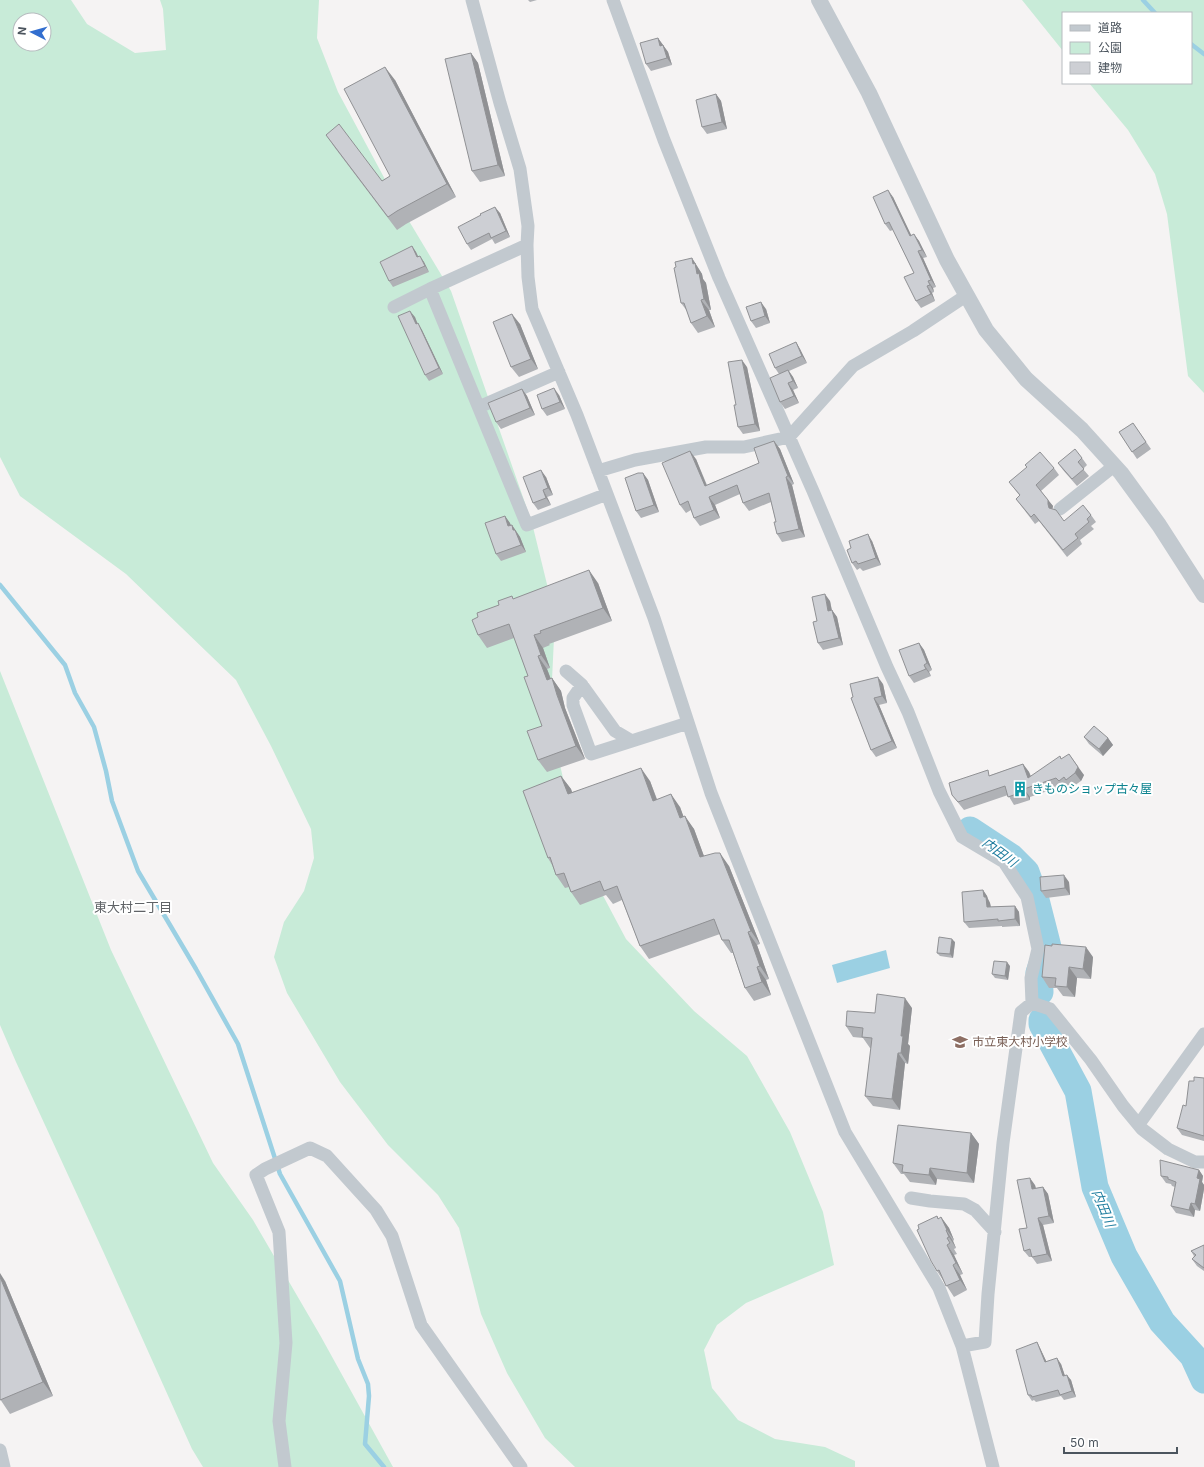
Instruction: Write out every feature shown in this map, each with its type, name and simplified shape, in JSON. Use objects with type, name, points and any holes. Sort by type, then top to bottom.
[{"type":"street","points":[[472,0],[500,103],[520,169],[528,226],[528,277],[532,309],[578,415],[654,618],[710,793],[845,1132],[938,1288],[962,1346],[993,1467]]},
{"type":"street","points":[[612,0],[664,140],[719,278],[813,491],[887,667],[908,712],[938,791],[962,837],[1004,862],[1027,897],[1038,949],[1032,978],[1032,1003]]},
{"type":"street","points":[[819,0],[868,93],[947,260],[986,330],[1026,379],[1082,430],[1114,466],[1159,525],[1204,595]]},
{"type":"street","points":[[394,307],[527,245]]},
{"type":"street","points":[[430,289],[527,525],[607,494]]},
{"type":"street","points":[[598,471],[635,460],[706,447],[744,447],[789,437],[853,366],[913,331],[966,295]]},
{"type":"street","points":[[479,408],[559,372]]},
{"type":"street","points":[[1060,509],[1114,466]]},
{"type":"street","points":[[566,671],[582,685],[615,731],[632,741]]},
{"type":"street","points":[[582,685],[573,698],[573,705],[591,754],[688,723]]},
{"type":"street","points":[[1032,1003],[1050,1009],[1091,1060],[1123,1106],[1139,1124],[1168,1149],[1195,1162],[1204,1162]]},
{"type":"street","points":[[962,1346],[985,1342],[1003,1143],[1021,1012],[1032,1003]]},
{"type":"street","points":[[1139,1124],[1204,1034]]},
{"type":"street","points":[[285,1467],[279,1421],[286,1343],[279,1232],[256,1175],[265,1169],[310,1148],[327,1156],[376,1210],[392,1236],[421,1325],[521,1467]]},
{"type":"street","points":[[911,1198],[964,1204],[975,1210],[994,1232]]},
{"type":"street","points":[[0,1450],[4,1467]]},
{"type":"green space","points":[[0,0],[71,0],[87,24],[135,53],[166,50],[163,9],[160,0],[319,0],[317,38],[338,92],[394,196],[451,291],[532,523],[555,617],[550,722],[570,808],[600,890],[626,939],[694,1011],[747,1056],[790,1132],[823,1212],[834,1265],[746,1303],[717,1325],[704,1350],[712,1388],[738,1420],[775,1439],[825,1447],[855,1461],[855,1467],[575,1467],[545,1438],[507,1373],[481,1314],[459,1228],[438,1195],[388,1145],[340,1082],[287,993],[274,957],[284,922],[304,891],[314,858],[311,829],[271,746],[236,680],[126,574],[20,496],[0,457]]},
{"type":"green space","points":[[1022,0],[1204,0],[1204,393],[1188,376],[1167,214],[1155,174],[1128,130],[1090,84],[1192,84],[1192,12],[1062,12],[1062,50]]},
{"type":"green space","points":[[0,671],[111,950],[213,1163],[253,1220],[320,1335],[393,1467],[203,1467],[192,1449],[0,1025]]},
{"type":"water","points":[[886,950],[890,968],[837,983],[832,965]]},
{"type":"building","points":[[658,38],[660,46],[663,45],[667,58],[646,64],[640,43]]},
{"type":"building","points":[[471,53],[498,165],[472,171],[445,59]]},
{"type":"building","points":[[385,67],[447,184],[388,217],[326,135],[339,124],[382,181],[390,176],[344,89]]},
{"type":"building","points":[[716,94],[722,122],[702,127],[696,100]]},
{"type":"building","points":[[888,190],[910,236],[914,234],[922,250],[918,251],[931,280],[928,281],[930,285],[927,286],[931,294],[916,301],[904,277],[914,273],[889,222],[885,224],[873,197]]},
{"type":"building","points":[[495,207],[506,231],[491,238],[489,233],[467,244],[458,227]]},
{"type":"building","points":[[412,246],[417,257],[420,256],[425,266],[389,281],[380,262]]},
{"type":"building","points":[[692,258],[693,264],[695,263],[697,274],[699,273],[704,299],[701,300],[707,316],[691,323],[684,303],[681,303],[674,268],[676,267],[675,262]]},
{"type":"building","points":[[761,302],[765,316],[751,321],[746,307]]},
{"type":"building","points":[[410,311],[416,324],[418,323],[439,368],[425,375],[398,316]]},
{"type":"building","points":[[512,314],[531,359],[511,367],[493,322]]},
{"type":"building","points":[[796,342],[802,356],[775,368],[769,354]]},
{"type":"building","points":[[742,360],[755,424],[738,427],[734,405],[736,405],[728,362]]},
{"type":"building","points":[[788,370],[793,381],[788,383],[794,396],[780,402],[770,378]]},
{"type":"building","points":[[554,388],[560,402],[542,409],[537,395]]},
{"type":"building","points":[[522,389],[530,408],[496,422],[488,403]]},
{"type":"building","points":[[1133,423],[1146,442],[1132,452],[1119,432]]},
{"type":"building","points":[[774,441],[788,476],[786,477],[799,529],[777,534],[774,522],[776,522],[769,493],[743,503],[737,485],[709,497],[714,510],[694,518],[688,501],[680,505],[662,463],[690,451],[705,486],[759,463],[754,448]]},
{"type":"building","points":[[1075,449],[1082,458],[1078,462],[1084,469],[1072,479],[1058,463]]},
{"type":"building","points":[[1040,452],[1054,468],[1036,485],[1048,500],[1049,508],[1056,510],[1064,521],[1083,505],[1091,515],[1087,519],[1089,522],[1075,534],[1078,538],[1063,550],[1034,514],[1031,517],[1016,499],[1020,495],[1009,482],[1027,467],[1025,465]]},
{"type":"building","points":[[541,470],[548,488],[543,490],[546,498],[533,503],[523,477]]},
{"type":"building","points":[[638,473],[643,473],[654,505],[636,511],[625,478]]},
{"type":"building","points":[[505,516],[508,526],[512,525],[521,545],[496,554],[485,523]]},
{"type":"building","points":[[868,534],[876,558],[858,564],[856,561],[852,563],[847,550],[851,548],[849,541]]},
{"type":"building","points":[[589,570],[603,608],[540,631],[541,633],[534,635],[541,655],[538,656],[547,680],[552,678],[576,746],[538,760],[527,731],[542,726],[524,677],[528,676],[509,624],[478,635],[472,620],[478,617],[477,613],[499,605],[498,601],[512,596],[513,599]]},
{"type":"building","points":[[825,594],[828,611],[832,610],[839,638],[818,643],[813,622],[817,621],[812,597]]},
{"type":"building","points":[[919,643],[927,663],[924,665],[926,669],[909,676],[899,650]]},
{"type":"building","points":[[878,677],[882,696],[874,698],[892,741],[871,750],[851,698],[853,697],[850,684]]},
{"type":"building","points":[[1094,726],[1108,738],[1099,749],[1084,737]]},
{"type":"building","points":[[1069,754],[1078,767],[1075,773],[1066,780],[1064,777],[1059,781],[1056,778],[1024,789],[1025,791],[1008,797],[1005,786],[958,802],[952,795],[949,783],[988,770],[989,776],[1023,764],[1028,778],[1060,756],[1061,759]]},
{"type":"building","points":[[641,768],[653,801],[671,794],[680,818],[685,816],[700,857],[720,853],[751,931],[748,932],[760,966],[757,967],[762,982],[745,988],[729,940],[722,940],[714,919],[640,946],[617,886],[604,891],[600,881],[571,892],[564,873],[556,875],[550,857],[548,858],[523,791],[561,776],[568,794]]},
{"type":"building","points":[[1064,875],[1065,888],[1041,891],[1040,877]]},
{"type":"building","points":[[983,890],[984,897],[986,897],[987,907],[1015,906],[1015,919],[964,922],[962,892]]},
{"type":"building","points":[[939,937],[952,939],[950,954],[937,953]]},
{"type":"building","points":[[1052,944],[1086,947],[1083,969],[1069,967],[1067,987],[1055,986],[1056,978],[1042,977],[1045,945],[1052,946]]},
{"type":"building","points":[[994,961],[1007,962],[1005,976],[992,974]]},
{"type":"building","points":[[877,994],[905,998],[901,1036],[903,1036],[901,1053],[898,1053],[892,1099],[865,1096],[872,1038],[862,1037],[863,1028],[846,1026],[847,1011],[875,1013]]},
{"type":"building","points":[[1194,1077],[1204,1078],[1204,1136],[1177,1128],[1183,1105],[1186,1106],[1189,1081],[1194,1081]]},
{"type":"building","points":[[898,1125],[971,1133],[967,1173],[930,1168],[929,1175],[902,1172],[903,1165],[893,1163]]},
{"type":"building","points":[[1160,1160],[1199,1170],[1197,1178],[1200,1179],[1195,1204],[1191,1203],[1189,1210],[1171,1206],[1176,1182],[1168,1179],[1168,1177],[1161,1176]]},
{"type":"building","points":[[1030,1178],[1032,1189],[1043,1187],[1049,1216],[1038,1218],[1047,1254],[1032,1257],[1030,1249],[1024,1251],[1019,1229],[1027,1228],[1017,1180]]},
{"type":"building","points":[[937,1216],[938,1219],[941,1217],[947,1230],[949,1237],[947,1238],[950,1243],[947,1245],[956,1263],[953,1265],[960,1280],[946,1286],[939,1270],[937,1271],[931,1261],[917,1230],[919,1229],[918,1225]]},
{"type":"building","points":[[1204,1245],[1204,1268],[1192,1259],[1196,1255],[1191,1251]]},
{"type":"building","points":[[0,1277],[43,1382],[0,1400]]},
{"type":"building","points":[[1037,1342],[1045,1362],[1057,1358],[1063,1376],[1067,1375],[1072,1391],[1060,1395],[1058,1390],[1032,1397],[1031,1395],[1028,1395],[1016,1350]]},
{"type":"waterway","points":[[1143,0],[1154,12]]},
{"type":"waterway","points":[[1192,45],[1204,54]]},
{"type":"waterway","points":[[0,585],[65,665],[75,693],[94,727],[106,771],[112,801],[138,871],[238,1044],[280,1174],[340,1281],[358,1359],[368,1384],[369,1396],[365,1444],[384,1467]]},
{"type":"waterway","name":"内田川","points":[[970,830],[1011,857],[1026,872],[1036,900],[1048,947],[1039,973],[1040,992]]},
{"type":"waterway","name":"内田川","points":[[1042,1020],[1042,1024],[1078,1091],[1095,1187],[1124,1256],[1162,1322],[1193,1356],[1204,1380]]},
{"type":"place","name":"きものショップ古々屋","points":[[1020,789]]},
{"type":"place","name":"市立東大村小学校","points":[[960,1042]]},
{"type":"district","name":"東大村二丁目","points":[[133,907]]}]
